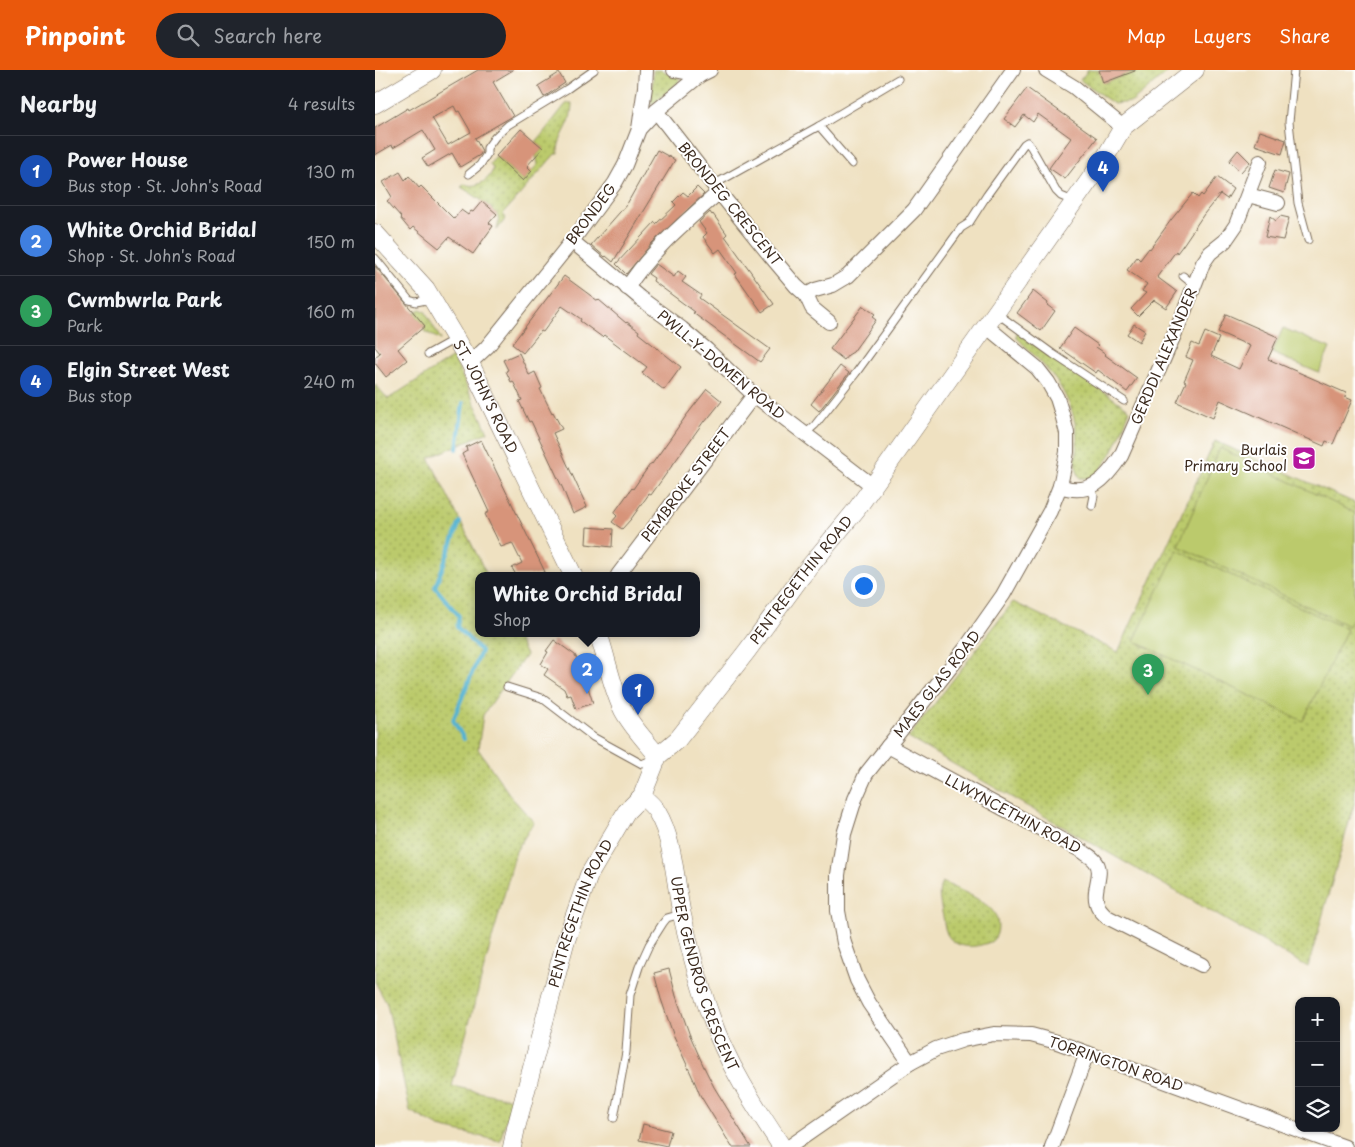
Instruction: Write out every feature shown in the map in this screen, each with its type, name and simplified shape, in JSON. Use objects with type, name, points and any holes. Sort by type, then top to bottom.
[{"type":"street","points":[[375,104],[432,70]]},
{"type":"street","points":[[639,129],[645,87],[645,70]]},
{"type":"street","points":[[674,70],[705,73]]},
{"type":"street","points":[[806,294],[833,285],[848,276],[914,210],[1013,70]]},
{"type":"street","points":[[1047,70],[1074,87],[1123,127]]},
{"type":"street","name":"PENTREGETHIN ROAD","points":[[512,1147],[562,952],[575,910],[589,875],[627,812],[642,796],[658,756],[678,739],[747,651],[801,577],[856,510],[1103,161],[1123,127],[1195,70]]},
{"type":"street","name":"BRONDEG","points":[[470,363],[487,348],[615,184],[625,165],[639,129],[656,111],[705,73]]},
{"type":"street","name":"BRONDEG CRESCENT","points":[[656,111],[716,189],[796,286],[806,294],[812,308],[829,322]]},
{"type":"street","name":"GERDDI ALEXANDER","points":[[1089,487],[1095,485],[1109,474],[1121,456],[1182,317],[1189,280],[1211,253],[1225,241],[1236,225],[1259,162]]},
{"type":"street","points":[[627,288],[655,252],[716,189]]},
{"type":"street","points":[[1248,195],[1278,203]]},
{"type":"street","name":"ST. JOHN'S ROAD","points":[[375,233],[426,289],[456,338],[572,572]]},
{"type":"street","name":"PWLL-Y-DOMEN ROAD","points":[[572,241],[627,288],[707,350],[754,395],[873,486]]},
{"type":"street","name":"MAES GLAS ROAD","points":[[910,1063],[869,1004],[857,980],[844,943],[838,911],[838,875],[843,834],[866,774],[965,649],[1003,595],[1050,511],[1060,486],[1067,452],[1067,433],[1057,398],[1037,368],[990,319]]},
{"type":"street","name":"PEMBROKE STREET","points":[[621,572],[754,395]]},
{"type":"street","points":[[1060,486],[1081,489],[1089,487]]},
{"type":"street","points":[[599,637],[623,710],[658,756]]},
{"type":"street","name":"LLWYNCETHIN ROAD","points":[[888,746],[1083,851],[1096,861],[1099,867],[1095,893],[1098,907],[1107,917],[1202,965]]},
{"type":"street","name":"UPPER GENDROS CRESCENT","points":[[642,796],[657,810],[667,833],[682,914],[711,1019],[753,1103],[782,1147]]},
{"type":"street","name":"TORRINGTON ROAD","points":[[789,1147],[910,1063],[936,1049],[963,1040],[994,1034],[1031,1035],[1057,1042],[1345,1147]]},
{"type":"street","points":[[1053,1147],[1087,1053]]},
{"type":"lane","points":[[469,174],[480,165],[487,154],[487,148],[495,137],[508,125],[567,89],[593,70]]},
{"type":"lane","points":[[1293,70],[1289,122],[1299,204],[1308,240]]},
{"type":"lane","points":[[716,189],[898,79]]},
{"type":"lane","points":[[819,126],[852,164]]},
{"type":"lane","points":[[805,434],[815,425],[856,373],[961,228],[969,223],[1024,144],[1027,142],[1031,147],[1056,191],[1061,196],[1073,201]]},
{"type":"lane","points":[[375,258],[409,300],[416,302],[432,299]]},
{"type":"lane","points":[[990,319],[1053,354],[1124,401]]},
{"type":"lane","points":[[428,354],[456,338]]},
{"type":"lane","points":[[1089,487],[1094,496],[1092,506]]},
{"type":"lane","points":[[585,664],[606,658]]},
{"type":"lane","points":[[507,687],[542,698],[593,737],[642,764],[658,756]]},
{"type":"lane","points":[[614,1118],[626,1052],[630,995],[639,967],[649,946],[667,918],[682,914]]},
{"type":"green space","points":[[653,70],[661,70],[679,78],[680,81],[652,104],[651,101]]},
{"type":"green space","points":[[1088,70],[1099,70],[1104,83],[1138,70],[1170,70],[1132,102],[1114,104],[1080,80]]},
{"type":"green space","points":[[568,103],[572,103],[570,119],[560,140],[558,154],[555,154],[503,214],[506,218],[497,230],[498,219],[493,210],[461,187],[465,184],[474,185],[486,180],[493,169],[490,164],[496,156],[523,181],[538,164],[536,156],[543,148],[536,142]]},
{"type":"green space","points":[[420,309],[425,311],[441,340],[424,331],[425,326],[414,313]]},
{"type":"green space","points":[[1283,328],[1330,348],[1319,373],[1272,353]]},
{"type":"green space","points":[[1017,332],[1130,410],[1111,455],[1092,478],[1080,478],[1078,472],[1075,423],[1065,395],[1048,371],[1016,337]]},
{"type":"green space","points":[[453,357],[488,432],[429,458],[486,572],[475,572],[475,637],[517,637],[526,655],[483,715],[478,749],[512,798],[534,822],[516,851],[452,1086],[512,1099],[500,1141],[439,1127],[410,1111],[387,1004],[375,982],[375,384],[388,399]]},
{"type":"green space","points":[[1215,441],[1355,503],[1355,801],[1308,967],[908,738],[1013,602],[1118,652]]},
{"type":"green space","points":[[1220,448],[1355,513],[1355,614],[1349,626],[1178,546]]},
{"type":"green space","points":[[1177,550],[1347,629],[1303,721],[1134,641]]},
{"type":"green space","points":[[942,882],[970,895],[990,908],[996,916],[998,923],[995,938],[992,941],[981,945],[962,946],[950,938],[945,929],[939,893]]},
{"type":"building","points":[[478,70],[513,70],[493,82],[513,116],[475,138],[482,151],[480,155],[460,167],[452,153],[428,167],[422,158],[435,150],[423,130],[393,148],[392,145],[375,155],[375,128],[408,108],[409,110]],"holes":[[[454,106],[457,112],[459,111],[471,132],[448,145],[432,118]]]},
{"type":"building","points":[[1099,70],[1135,70],[1135,71],[1103,83]]},
{"type":"building","points":[[559,73],[565,83],[544,97],[538,86]]},
{"type":"building","points":[[1027,88],[1097,138],[1065,179],[1049,168],[1071,138],[1038,114],[1033,122],[1024,115],[1015,127],[1004,119]]},
{"type":"building","points":[[521,129],[543,148],[527,166],[532,171],[523,181],[496,156]]},
{"type":"building","points":[[1260,131],[1286,140],[1282,154],[1255,145]]},
{"type":"building","points":[[657,150],[675,160],[613,262],[591,245],[627,204]]},
{"type":"building","points":[[1238,150],[1250,162],[1241,172],[1229,161]]},
{"type":"building","points":[[1275,170],[1289,174],[1284,193],[1269,188]]},
{"type":"building","points":[[400,172],[405,180],[409,176],[419,188],[421,186],[454,219],[461,210],[468,215],[471,211],[473,212],[482,201],[497,214],[489,223],[493,226],[473,254],[449,237],[439,248],[413,227],[410,230],[387,201],[392,197],[383,182]]},
{"type":"building","points":[[1217,177],[1233,189],[1227,199],[1220,194],[1157,277],[1177,292],[1166,308],[1154,300],[1138,316],[1131,309],[1146,293],[1142,291],[1147,284],[1127,270],[1137,257],[1140,260],[1150,249],[1193,193],[1198,198],[1201,194],[1203,196]]},
{"type":"building","points":[[697,187],[704,194],[652,243],[626,274],[616,264],[655,222],[656,224],[676,205],[673,202],[683,192],[688,196]]},
{"type":"building","points":[[710,212],[774,304],[762,312],[720,249],[715,253],[703,237],[707,233],[699,222]]},
{"type":"building","points":[[1270,216],[1276,221],[1280,216],[1289,218],[1283,240],[1265,237]]},
{"type":"building","points":[[656,264],[674,277],[678,271],[686,277],[682,282],[701,295],[699,298],[770,349],[760,362],[653,281],[654,278],[648,274]]},
{"type":"building","points":[[375,266],[425,326],[398,349],[407,360],[386,377],[375,363],[375,357],[380,353],[375,347]]},
{"type":"building","points":[[564,276],[639,331],[638,333],[681,367],[664,390],[642,373],[647,367],[604,335],[602,337],[562,306],[543,332],[541,331],[523,353],[512,344]]},
{"type":"building","points":[[1033,291],[1055,311],[1041,331],[1017,313]]},
{"type":"building","points":[[863,306],[875,314],[872,317],[876,320],[853,352],[844,360],[830,349]]},
{"type":"building","points":[[1226,314],[1278,337],[1268,359],[1346,393],[1345,397],[1352,400],[1333,444],[1326,441],[1324,446],[1220,400],[1213,418],[1177,402],[1193,360],[1186,357],[1192,343],[1199,346],[1205,332],[1219,338],[1211,356],[1239,369],[1250,346],[1218,332]]},
{"type":"building","points":[[1134,324],[1145,331],[1139,342],[1127,334]]},
{"type":"building","points":[[1074,328],[1098,345],[1096,347],[1105,355],[1137,378],[1127,392],[1098,370],[1096,373],[1060,348]]},
{"type":"building","points":[[519,353],[529,375],[535,372],[542,388],[540,389],[562,429],[553,433],[587,507],[573,514],[531,421],[529,422],[519,401],[522,400],[506,371],[508,370],[503,360]]},
{"type":"building","points":[[840,366],[849,373],[819,411],[811,404]]},
{"type":"building","points":[[707,389],[722,401],[704,421],[651,495],[649,494],[622,529],[612,522],[617,516],[614,513]]},
{"type":"building","points":[[481,440],[545,572],[514,572],[512,568],[522,563],[512,543],[501,547],[485,514],[489,512],[462,454],[467,451],[466,447]]},
{"type":"building","points":[[587,527],[613,529],[612,547],[586,544]]},
{"type":"building","points":[[554,640],[575,655],[582,669],[593,703],[576,709],[571,695],[567,696],[564,689],[544,675],[548,669],[541,664],[548,652],[546,651]]},
{"type":"building","points":[[669,969],[689,1033],[703,1065],[714,1087],[751,1147],[732,1147],[700,1095],[673,1034],[654,973]]},
{"type":"building","points":[[643,1124],[671,1131],[667,1146],[639,1140]]},
{"type":"waterway","points":[[457,449],[463,403]]},
{"type":"waterway","points":[[460,522],[435,587],[459,616],[457,627],[481,651],[453,720],[464,739]]},
{"type":"place","name":"Elgin Street West","points":[[1103,192]]},
{"type":"place","name":"Burlais Primary School","points":[[1304,458]]},
{"type":"place","name":"White Orchid Bridal","points":[[587,694]]},
{"type":"place","name":"Cwmbwrla Park","points":[[1148,695]]},
{"type":"place","name":"Power House","points":[[638,715]]}]
